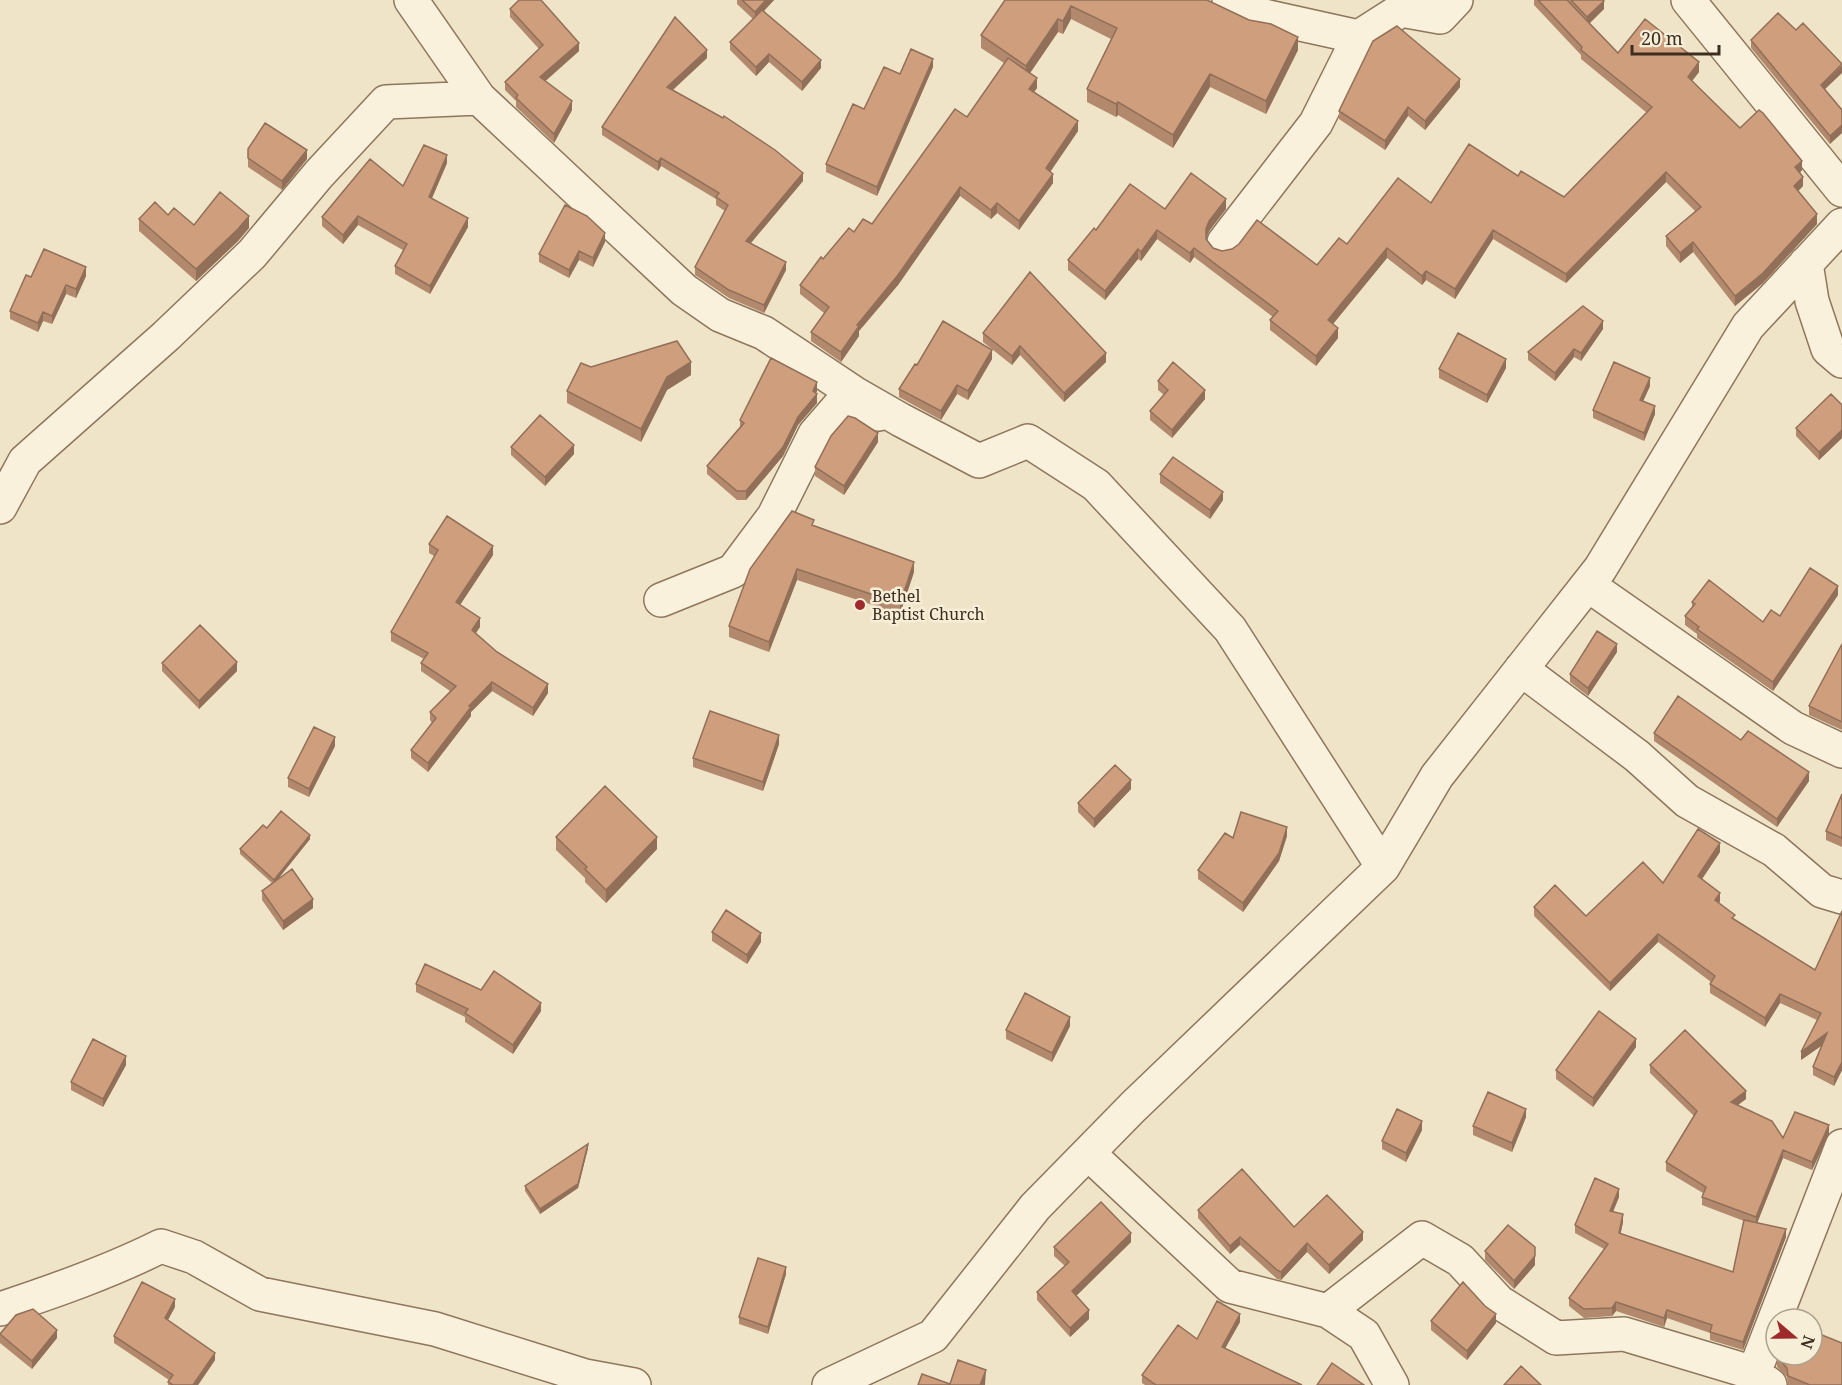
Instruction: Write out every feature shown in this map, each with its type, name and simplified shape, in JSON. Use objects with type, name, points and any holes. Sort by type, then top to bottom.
[{"type":"street","points":[[411,0],[479,98],[684,290],[720,315],[764,333],[854,393],[980,461],[1028,441],[1096,485],[1230,629],[1383,867]]},
{"type":"street","points":[[1229,0],[1255,14],[1359,38]]},
{"type":"street","points":[[1224,242],[1316,123],[1359,38],[1401,10],[1440,17],[1456,0]]},
{"type":"street","points":[[1688,0],[1842,190]]},
{"type":"street","points":[[0,507],[25,461],[166,336],[252,254],[319,174],[386,102],[479,98]]},
{"type":"street","points":[[829,1385],[933,1336],[1035,1207],[1133,1107],[1383,867],[1437,776],[1600,569],[1748,326],[1842,225]]},
{"type":"street","points":[[1806,263],[1812,300],[1828,349],[1842,361]]},
{"type":"street","points":[[661,600],[733,571],[774,516],[815,434],[841,404],[901,420]]},
{"type":"street","points":[[1588,585],[1793,728],[1842,751]]},
{"type":"street","points":[[1521,669],[1637,756],[1688,801],[1774,850],[1822,891],[1842,897]]},
{"type":"street","points":[[1328,1311],[1422,1238],[1460,1260],[1499,1302],[1556,1338],[1624,1334],[1762,1379],[1842,1146]]},
{"type":"street","points":[[1088,1153],[1230,1286],[1328,1311],[1364,1335],[1392,1385]]},
{"type":"street","points":[[0,1309],[74,1284],[161,1246],[194,1257],[260,1294],[435,1329],[585,1376],[634,1385]]},
{"type":"building","points":[[519,0],[541,0],[579,43],[540,77],[572,101],[554,134],[516,98],[518,95],[505,82],[543,45],[510,9]]},
{"type":"building","points":[[742,0],[766,0],[755,12]]},
{"type":"building","points":[[1005,0],[1207,0],[1249,20],[1271,24],[1298,37],[1266,101],[1210,74],[1173,135],[1118,102],[1116,104],[1087,89],[1117,28],[1071,6],[1063,21],[1058,19],[1026,66],[981,35]]},
{"type":"building","points":[[1538,0],[1567,0],[1618,53],[1645,19],[1699,62],[1688,77],[1740,128],[1759,110],[1802,161],[1795,167],[1803,177],[1794,186],[1817,214],[1763,273],[1735,296],[1693,242],[1680,253],[1666,236],[1701,207],[1666,172],[1566,274],[1493,230],[1455,289],[1426,271],[1422,276],[1387,248],[1328,320],[1338,328],[1316,356],[1270,320],[1278,311],[1194,248],[1190,253],[1157,230],[1141,252],[1138,249],[1105,291],[1068,260],[1094,228],[1096,230],[1130,184],[1165,209],[1191,173],[1226,199],[1209,221],[1206,229],[1206,239],[1213,248],[1222,251],[1232,249],[1239,244],[1257,220],[1317,265],[1339,238],[1347,244],[1398,178],[1431,203],[1469,144],[1518,176],[1521,171],[1564,197],[1652,107],[1581,50],[1582,47]]},
{"type":"building","points":[[1571,0],[1603,0],[1604,1],[1587,17]]},
{"type":"building","points":[[762,10],[821,60],[802,82],[769,54],[756,67],[730,42]]},
{"type":"building","points":[[1778,13],[1796,30],[1803,23],[1842,64],[1821,85],[1842,110],[1842,125],[1830,136],[1751,40]]},
{"type":"building","points":[[675,17],[707,50],[667,87],[723,118],[724,116],[775,150],[803,173],[746,241],[786,262],[764,305],[729,290],[695,267],[728,205],[716,197],[719,193],[661,158],[658,162],[602,127]]},
{"type":"building","points":[[1397,26],[1460,79],[1425,121],[1408,107],[1385,141],[1339,111],[1373,41]]},
{"type":"building","points":[[911,49],[933,59],[877,187],[826,164],[853,104],[864,109],[884,67],[900,74]]},
{"type":"building","points":[[1008,58],[1037,78],[1029,89],[1078,121],[1046,168],[1053,174],[1019,221],[997,203],[991,210],[960,187],[898,275],[857,325],[859,326],[841,352],[811,332],[829,307],[800,285],[821,257],[823,259],[849,228],[854,232],[863,219],[872,224],[955,109],[967,117]]},
{"type":"building","points":[[265,123],[307,150],[282,181],[248,158],[248,149]]},
{"type":"building","points":[[424,145],[447,155],[429,197],[468,218],[430,286],[395,266],[407,244],[358,216],[343,235],[322,217],[370,159],[403,186]]},
{"type":"building","points":[[220,192],[249,216],[196,269],[139,219],[155,202],[168,215],[174,208],[194,225]]},
{"type":"building","points":[[565,205],[587,216],[605,233],[593,258],[579,251],[569,270],[539,254]]},
{"type":"building","points":[[44,249],[86,267],[76,289],[66,285],[52,316],[43,312],[38,323],[10,311],[26,275],[31,277]]},
{"type":"building","points":[[1030,272],[1106,353],[1064,393],[1020,346],[1012,356],[983,333]]},
{"type":"building","points":[[1583,306],[1603,321],[1581,353],[1574,349],[1555,373],[1528,352]]},
{"type":"building","points":[[943,321],[992,350],[968,391],[957,385],[941,411],[899,389],[915,364],[917,365]]},
{"type":"building","points":[[1458,333],[1506,359],[1487,395],[1439,369]]},
{"type":"building","points":[[677,341],[691,362],[667,377],[641,429],[567,391],[581,363],[591,367]]},
{"type":"building","points":[[771,358],[817,382],[813,391],[817,394],[798,417],[783,447],[746,491],[737,491],[707,466],[744,423],[740,420]]},
{"type":"building","points":[[1173,362],[1205,390],[1172,430],[1150,411],[1168,390],[1158,381]]},
{"type":"building","points":[[1614,362],[1650,378],[1640,400],[1655,406],[1644,433],[1593,410]]},
{"type":"building","points":[[1831,394],[1842,405],[1842,430],[1819,452],[1796,428]]},
{"type":"building","points":[[540,415],[574,445],[545,477],[511,447]]},
{"type":"building","points":[[848,416],[878,433],[844,486],[815,467],[831,436]]},
{"type":"building","points":[[1173,457],[1223,492],[1210,510],[1160,474]]},
{"type":"building","points":[[792,511],[814,520],[812,525],[914,562],[900,604],[797,569],[769,642],[729,626],[750,569]]},
{"type":"building","points":[[447,516],[493,546],[456,602],[480,618],[472,630],[497,652],[548,684],[533,708],[492,682],[469,706],[471,707],[428,763],[411,750],[436,718],[430,712],[456,686],[421,663],[428,653],[391,632],[438,550],[429,544]]},
{"type":"building","points":[[1810,568],[1838,586],[1773,682],[1697,629],[1699,627],[1685,616],[1695,604],[1692,602],[1709,580],[1763,622],[1771,610],[1780,616]]},
{"type":"building","points":[[200,625],[237,662],[199,701],[162,663]]},
{"type":"building","points":[[1597,631],[1617,644],[1588,688],[1570,674]]},
{"type":"building","points":[[1842,644],[1842,722],[1809,706]]},
{"type":"building","points":[[1678,696],[1741,740],[1748,731],[1809,772],[1777,819],[1654,733]]},
{"type":"building","points":[[710,711],[779,735],[763,782],[693,758]]},
{"type":"building","points":[[314,727],[335,737],[309,789],[288,778]]},
{"type":"building","points":[[1115,765],[1131,780],[1094,819],[1078,803]]},
{"type":"building","points":[[605,786],[657,837],[606,890],[585,869],[587,867],[556,837]]},
{"type":"building","points":[[1842,794],[1842,838],[1826,831]]},
{"type":"building","points":[[281,811],[310,835],[274,880],[240,849],[263,825],[267,828]]},
{"type":"building","points":[[1241,812],[1287,827],[1279,853],[1243,903],[1198,870],[1225,833],[1233,838]]},
{"type":"building","points":[[1698,829],[1720,843],[1698,876],[1720,893],[1715,900],[1735,915],[1732,918],[1815,970],[1842,911],[1842,1062],[1834,1077],[1813,1067],[1827,1033],[1801,1052],[1821,1013],[1780,994],[1765,1018],[1710,984],[1715,976],[1658,934],[1610,983],[1534,907],[1555,885],[1586,916],[1643,862],[1663,883]]},
{"type":"building","points":[[292,869],[313,899],[283,921],[262,891]]},
{"type":"building","points":[[726,910],[761,933],[747,955],[712,932]]},
{"type":"building","points":[[425,964],[481,990],[494,971],[541,1003],[513,1045],[465,1013],[468,1009],[416,984]]},
{"type":"building","points":[[1025,993],[1070,1017],[1052,1053],[1006,1030]]},
{"type":"building","points":[[1599,1011],[1636,1039],[1593,1098],[1556,1070]]},
{"type":"building","points":[[1685,1030],[1746,1091],[1731,1102],[1772,1121],[1783,1138],[1795,1112],[1829,1125],[1812,1162],[1783,1150],[1756,1217],[1702,1197],[1706,1187],[1666,1162],[1697,1111],[1650,1065]]},
{"type":"building","points":[[93,1039],[126,1056],[103,1099],[71,1082]]},
{"type":"building","points":[[1488,1092],[1526,1109],[1512,1143],[1473,1126]]},
{"type":"building","points":[[1397,1109],[1422,1121],[1406,1153],[1382,1141]]},
{"type":"building","points":[[588,1144],[578,1184],[540,1209],[525,1186]]},
{"type":"building","points":[[1242,1169],[1294,1227],[1327,1195],[1363,1232],[1329,1265],[1307,1243],[1281,1272],[1240,1237],[1230,1246],[1198,1210]]},
{"type":"building","points":[[1595,1178],[1619,1189],[1610,1211],[1623,1214],[1619,1233],[1733,1272],[1744,1220],[1786,1229],[1743,1342],[1710,1332],[1712,1325],[1667,1310],[1664,1318],[1616,1302],[1612,1308],[1584,1309],[1569,1298],[1608,1244],[1575,1225]]},
{"type":"building","points":[[1101,1202],[1131,1233],[1072,1291],[1089,1310],[1070,1328],[1037,1292],[1069,1262],[1054,1247]]},
{"type":"building","points":[[1508,1225],[1535,1247],[1535,1256],[1514,1281],[1485,1251]]},
{"type":"building","points":[[758,1258],[786,1267],[768,1327],[739,1317]]},
{"type":"building","points":[[142,1282],[175,1299],[165,1318],[215,1353],[193,1385],[173,1385],[168,1382],[173,1375],[114,1336]]},
{"type":"building","points":[[1463,1282],[1485,1306],[1496,1314],[1467,1351],[1431,1321]]},
{"type":"building","points":[[1217,1301],[1240,1314],[1222,1347],[1302,1385],[1156,1385],[1142,1375],[1178,1325],[1197,1339]]},
{"type":"building","points":[[33,1309],[57,1330],[32,1361],[0,1334],[16,1315]]},
{"type":"building","points":[[1824,1336],[1842,1343],[1842,1385],[1810,1385],[1788,1376],[1787,1368],[1824,1367]]},
{"type":"building","points":[[958,1360],[986,1370],[980,1385],[918,1385],[922,1374],[950,1384]]},
{"type":"building","points":[[1332,1363],[1364,1385],[1317,1385]]},
{"type":"building","points":[[1521,1366],[1541,1385],[1504,1385]]},
{"type":"place","name":"Bethel Baptist Church","points":[[860,605]]}]
